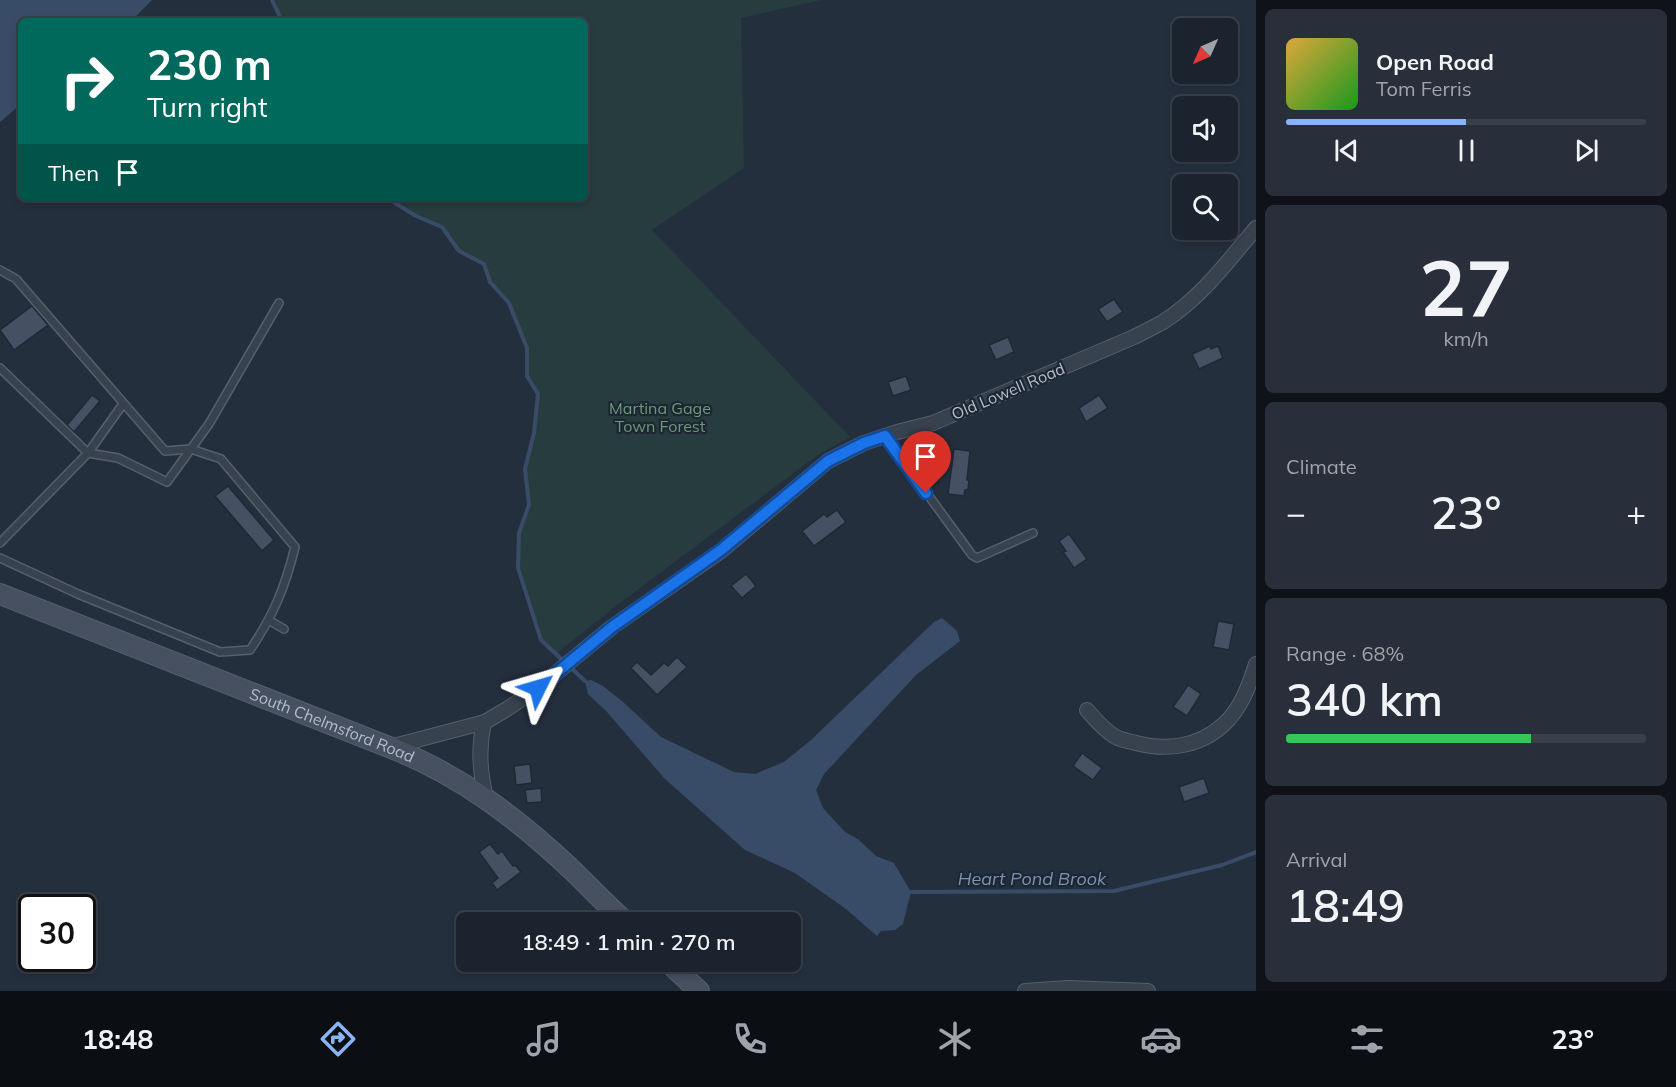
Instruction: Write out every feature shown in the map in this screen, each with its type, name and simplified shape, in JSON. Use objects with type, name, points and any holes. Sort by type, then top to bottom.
[{"type":"main road","name":"South Chelmsford Road","points":[[0,594],[390,747],[444,772],[486,798],[534,835],[615,912]]},
{"type":"main road","points":[[679,972],[699,991]]},
{"type":"street","name":"Old Lowell Road","points":[[390,747],[484,722],[538,688],[612,627],[712,557],[828,461],[864,443],[933,423],[1125,341],[1164,321],[1218,274],[1256,228]]},
{"type":"street","points":[[1087,710],[1115,737],[1152,747],[1168,748],[1190,744],[1209,736],[1224,725],[1246,694],[1256,664]]},
{"type":"street","points":[[484,722],[479,757],[486,798]]},
{"type":"street","points":[[1025,991],[1068,988],[1148,991]]},
{"type":"lane","points":[[0,270],[16,279],[165,451],[190,449],[221,459],[295,547],[288,578],[270,621],[250,650],[220,652],[78,594],[0,558]]},
{"type":"lane","points":[[0,368],[88,453],[118,458],[167,482],[209,424],[279,303]]},
{"type":"lane","points":[[0,543],[88,453],[123,404]]},
{"type":"lane","points":[[885,436],[972,555],[977,558],[1033,533]]},
{"type":"lane","points":[[270,621],[284,629]]},
{"type":"green space","name":"Martina Gage Town Forest","points":[[272,0],[821,0],[741,18],[744,168],[652,230],[850,437],[819,454],[557,653],[541,640],[518,568],[519,533],[529,505],[525,469],[534,433],[538,394],[527,376],[527,348],[509,303],[490,282],[484,264],[459,251],[442,227],[416,216],[393,201],[588,201],[588,18],[281,18]]},
{"type":"water","points":[[0,0],[152,0],[134,18],[18,18],[18,107],[0,122]]},
{"type":"water","points":[[942,618],[957,631],[960,641],[916,675],[824,774],[816,790],[823,808],[845,832],[858,839],[876,856],[894,863],[911,892],[903,924],[895,930],[881,931],[877,936],[846,909],[795,873],[745,850],[664,778],[607,712],[588,694],[585,681],[591,680],[603,686],[661,737],[734,772],[755,774],[784,762],[811,740],[934,622]]},
{"type":"building","points":[[1114,299],[1123,312],[1107,322],[1098,309]]},
{"type":"building","points":[[32,306],[48,325],[14,350],[0,330]]},
{"type":"building","points":[[1008,337],[1014,352],[996,360],[989,345]]},
{"type":"building","points":[[1210,346],[1211,349],[1218,346],[1223,358],[1199,369],[1192,354]]},
{"type":"building","points":[[906,376],[911,390],[893,396],[888,382]]},
{"type":"building","points":[[92,395],[100,401],[74,432],[67,425]]},
{"type":"building","points":[[1099,395],[1108,408],[1086,422],[1079,408]]},
{"type":"building","points":[[954,449],[970,451],[968,490],[965,490],[964,496],[948,494]]},
{"type":"building","points":[[228,486],[274,540],[262,551],[215,496]]},
{"type":"building","points":[[837,510],[846,522],[814,546],[802,531],[824,514],[827,517]]},
{"type":"building","points":[[1069,534],[1087,559],[1074,568],[1063,552],[1066,551],[1059,541]]},
{"type":"building","points":[[746,574],[756,586],[742,598],[731,586]]},
{"type":"building","points":[[1218,621],[1234,624],[1229,650],[1213,647]]},
{"type":"building","points":[[677,657],[687,667],[657,695],[631,668],[637,662],[651,675],[664,663],[668,666]]},
{"type":"building","points":[[1188,685],[1201,694],[1187,716],[1173,707]]},
{"type":"building","points":[[1082,753],[1102,768],[1093,780],[1073,766]]},
{"type":"building","points":[[530,764],[532,783],[516,785],[514,766]]},
{"type":"building","points":[[1204,778],[1209,793],[1184,802],[1179,787]]},
{"type":"building","points":[[541,788],[542,802],[527,803],[525,790]]},
{"type":"building","points":[[490,844],[498,854],[502,851],[513,866],[515,865],[521,872],[497,890],[492,883],[498,878],[479,852]]},
{"type":"waterway","name":"Heart Pond Brook","points":[[272,0],[281,18]]},
{"type":"waterway","name":"Heart Pond Brook","points":[[393,201],[416,216],[442,227],[459,251],[484,264],[490,282],[509,303],[527,348],[527,376],[538,394],[534,433],[525,469],[529,505],[519,533],[518,568],[541,640],[585,681]]},
{"type":"waterway","name":"Heart Pond Brook","points":[[911,892],[1114,891],[1222,865],[1256,852]]},
{"type":"route","points":[[538,688],[612,627],[721,550],[828,461],[864,443],[885,436],[926,493]]}]
